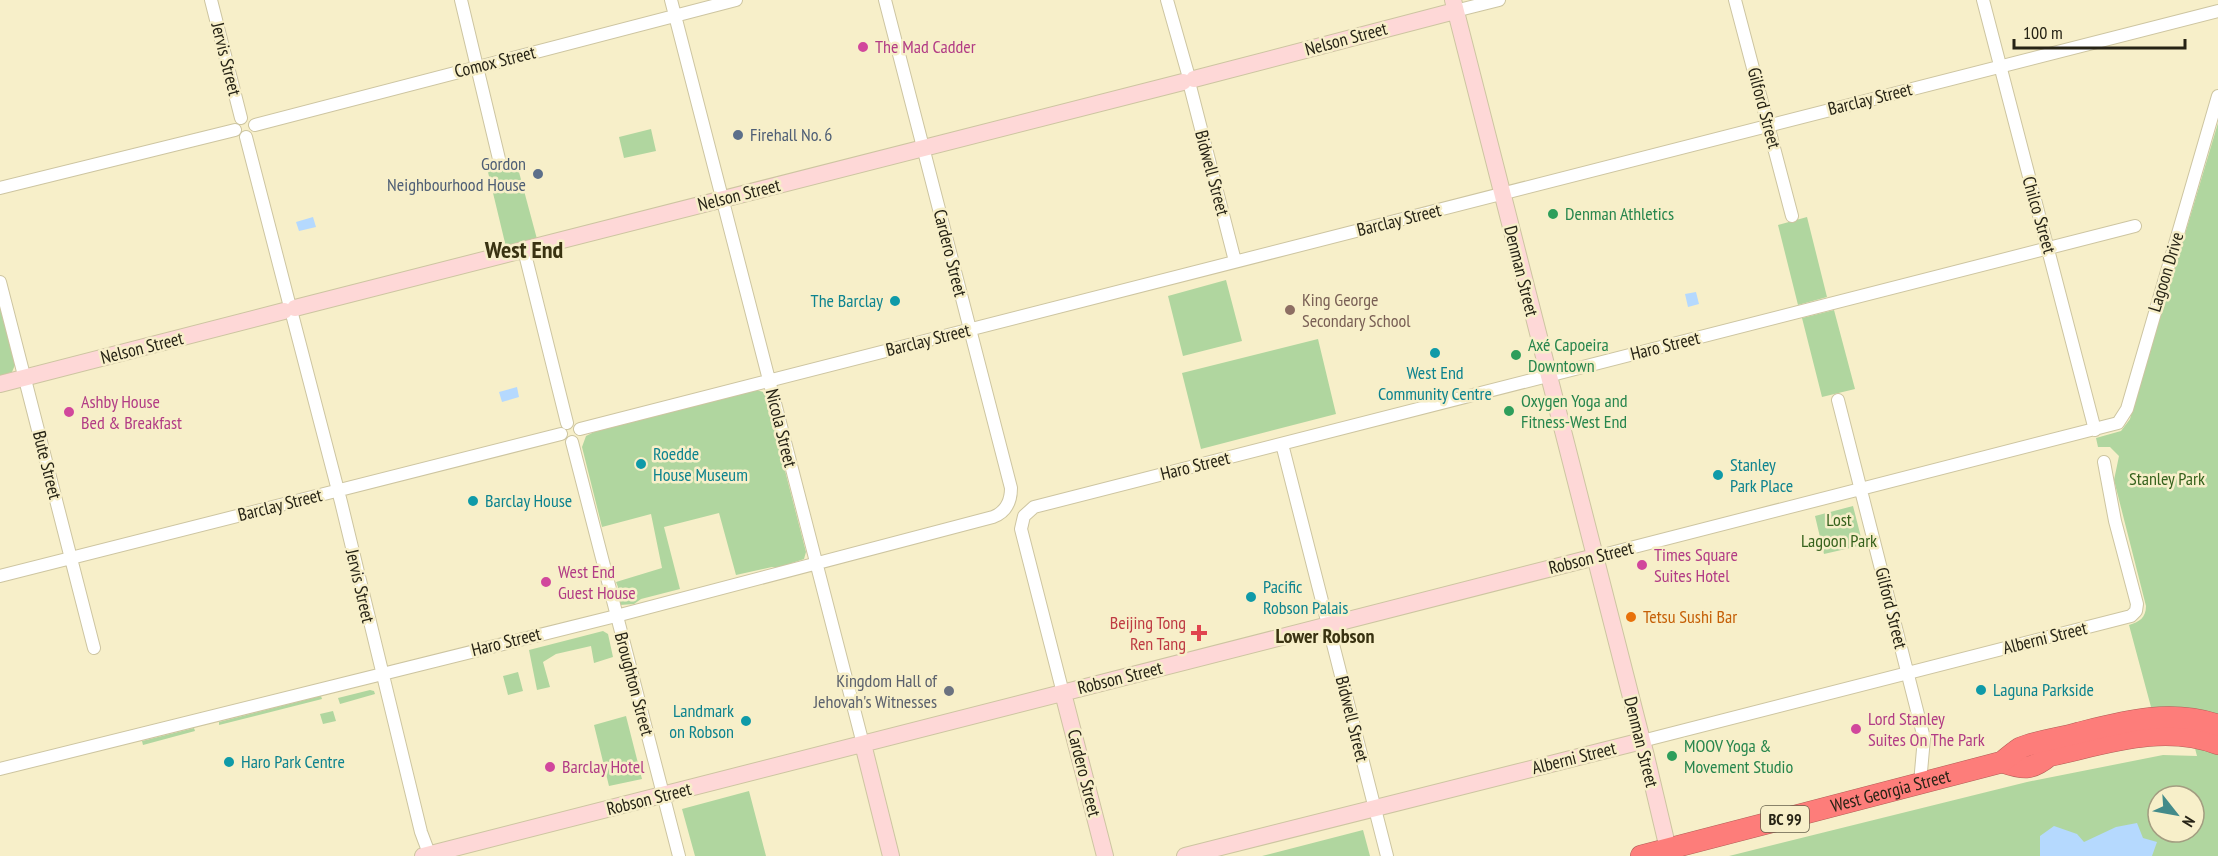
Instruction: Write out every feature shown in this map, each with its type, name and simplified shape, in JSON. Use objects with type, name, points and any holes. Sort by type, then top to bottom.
[{"type":"highway","name":"West Georgia Street","points":[[1641,856],[1669,853],[2002,762],[2021,748],[2129,721],[2184,730]]},
{"type":"highway","name":"BC 99","points":[[2184,730],[2218,725]]},
{"type":"highway","name":"West Georgia Street","points":[[2002,762],[2021,768],[2038,765],[2049,756],[2184,730]]},
{"type":"highway","name":"BC 99","points":[[2184,730],[2218,744]]},
{"type":"highway","points":[[2038,765],[2057,767],[2158,747],[2184,730],[2218,756]]},
{"type":"street","name":"Jervis Street","points":[[211,0],[241,128],[338,490],[381,673],[423,843],[428,855]]},
{"type":"street","points":[[461,0],[499,159]]},
{"type":"street","name":"Nicola Street","points":[[671,0],[891,856]]},
{"type":"street","name":"Comox Street","points":[[241,128],[250,118],[255,125],[736,0]]},
{"type":"street","name":"Cardero Street","points":[[885,0],[1011,488],[1011,500],[1008,506]]},
{"type":"street","name":"Bidwell Street","points":[[1167,0],[1235,261]]},
{"type":"street","name":"Nelson Street","points":[[0,384],[1188,80],[1454,6],[1499,0]]},
{"type":"street","name":"Gilford Street","points":[[1735,0],[1792,216]]},
{"type":"street","name":"Chilco Street","points":[[1983,0],[2095,430]]},
{"type":"street","name":"Denman Street","points":[[1454,6],[1669,853]]},
{"type":"street","name":"Barclay Street","points":[[580,429],[2218,11]]},
{"type":"street","name":"Lagoon Drive","points":[[2095,430],[2118,423],[2127,409],[2218,96]]},
{"type":"street","points":[[0,188],[241,128]]},
{"type":"street","name":"Haro Street","points":[[1024,516],[1034,507],[2135,226]]},
{"type":"street","points":[[524,250],[566,441],[572,442],[578,439],[580,429],[574,423],[564,428]]},
{"type":"street","name":"Bute Street","points":[[0,282],[94,648]]},
{"type":"street","name":"Gilford Street","points":[[1838,400],[1924,738],[1920,783]]},
{"type":"street","name":"Barclay Street","points":[[0,576],[338,490],[564,428]]},
{"type":"street","name":"Robson Street","points":[[428,855],[2095,430]]},
{"type":"street","name":"Broughton Street","points":[[572,442],[679,856]]},
{"type":"street","name":"Bidwell Street","points":[[1282,444],[1387,856]]},
{"type":"street","name":"Alberni Street","points":[[1185,856],[2128,617],[2136,611],[2137,604],[2115,521],[2104,462]]},
{"type":"street","name":"Haro Street","points":[[0,768],[616,615],[993,517],[1002,513],[1008,506]]},
{"type":"street","name":"Cardero Street","points":[[1024,516],[1021,529],[1105,856]]},
{"type":"green space","name":"Stanley Park","points":[[2218,123],[2218,856],[1729,856],[2027,782],[2163,755],[2197,756],[2184,707],[2151,707],[2129,625],[2141,619],[2145,614],[2146,606],[2114,480],[2119,456],[2110,447],[2098,447],[2096,438],[2121,431],[2130,419]]},
{"type":"green space","points":[[651,129],[656,151],[624,158],[619,137]]},
{"type":"green space","points":[[516,161],[537,239],[506,247],[487,168],[500,162]]},
{"type":"green space","points":[[1807,217],[1827,297],[1798,305],[1778,225]]},
{"type":"green space","points":[[1226,280],[1242,341],[1183,356],[1168,296]]},
{"type":"green space","points":[[0,307],[15,365],[12,372],[0,376]]},
{"type":"green space","points":[[1834,310],[1855,389],[1822,397],[1802,318]]},
{"type":"green space","points":[[1318,339],[1336,414],[1201,449],[1182,373]]},
{"type":"green space","points":[[757,390],[763,392],[766,397],[806,552],[804,559],[777,568],[772,567],[736,575],[719,513],[664,527],[680,589],[641,599],[634,604],[620,605],[616,599],[618,587],[616,582],[662,568],[651,514],[602,527],[582,447],[586,436]]},
{"type":"green space","name":"Lost Lagoon Park","points":[[1853,506],[1863,545],[1824,554],[1815,516]]},
{"type":"green space","points":[[603,631],[608,634],[613,657],[594,663],[591,646],[556,654],[543,662],[550,687],[537,690],[529,650]]},
{"type":"green space","points":[[518,672],[523,691],[508,695],[503,676]]},
{"type":"green space","points":[[370,690],[375,694],[340,704],[338,698]]},
{"type":"green space","points":[[321,696],[322,699],[219,725],[219,722]]},
{"type":"green space","points":[[333,711],[336,721],[323,724],[320,714]]},
{"type":"green space","points":[[626,716],[642,779],[609,786],[594,725]]},
{"type":"green space","points":[[194,728],[195,731],[143,745],[142,741]]},
{"type":"green space","points":[[749,791],[766,856],[695,856],[682,809]]},
{"type":"green space","points":[[1363,830],[1370,856],[1262,856]]},
{"type":"water","points":[[313,217],[316,227],[299,231],[296,222]]},
{"type":"water","points":[[1696,292],[1699,304],[1688,307],[1685,294]]},
{"type":"water","points":[[517,387],[519,397],[502,402],[499,392]]},
{"type":"water","points":[[2137,823],[2143,838],[2146,839],[2146,844],[2156,844],[2152,856],[2040,856],[2040,836],[2054,826],[2077,834],[2084,842],[2116,827]]},
{"type":"place","name":"The Mad Cadder","points":[[863,47]]},
{"type":"place","name":"Firehall No. 6","points":[[738,135]]},
{"type":"place","name":"Gordon Neighbourhood House","points":[[538,174]]},
{"type":"place","name":"Denman Athletics","points":[[1553,214]]},
{"type":"place","name":"The Barclay","points":[[895,301]]},
{"type":"place","name":"King George Secondary School","points":[[1290,310]]},
{"type":"place","name":"West End Community Centre","points":[[1435,353]]},
{"type":"place","name":"Axé Capoeira Downtown","points":[[1516,355]]},
{"type":"place","name":"Oxygen Yoga and Fitness-West End","points":[[1509,411]]},
{"type":"place","name":"Ashby House Bed & Breakfast","points":[[69,412]]},
{"type":"place","name":"Roedde House Museum","points":[[641,464]]},
{"type":"place","name":"Stanley Park Place","points":[[1718,475]]},
{"type":"place","name":"Barclay House","points":[[473,501]]},
{"type":"place","name":"Times Square Suites Hotel","points":[[1642,565]]},
{"type":"place","name":"West End Guest House","points":[[546,582]]},
{"type":"place","name":"Pacific Robson Palais","points":[[1251,597]]},
{"type":"place","name":"Tetsu Sushi Bar","points":[[1631,617]]},
{"type":"place","name":"Beijing Tong Ren Tang","points":[[1199,633]]},
{"type":"place","name":"Laguna Parkside","points":[[1981,690]]},
{"type":"place","name":"Kingdom Hall of Jehovah's Witnesses","points":[[949,691]]},
{"type":"place","name":"Landmark on Robson","points":[[746,721]]},
{"type":"place","name":"Lord Stanley Suites On The Park","points":[[1856,729]]},
{"type":"place","name":"MOOV Yoga & Movement Studio","points":[[1672,756]]},
{"type":"place","name":"Haro Park Centre","points":[[229,762]]},
{"type":"place","name":"Barclay Hotel","points":[[550,767]]},
{"type":"district","name":"West End","points":[[524,250]]},
{"type":"district","name":"Lower Robson","points":[[1325,636]]}]
